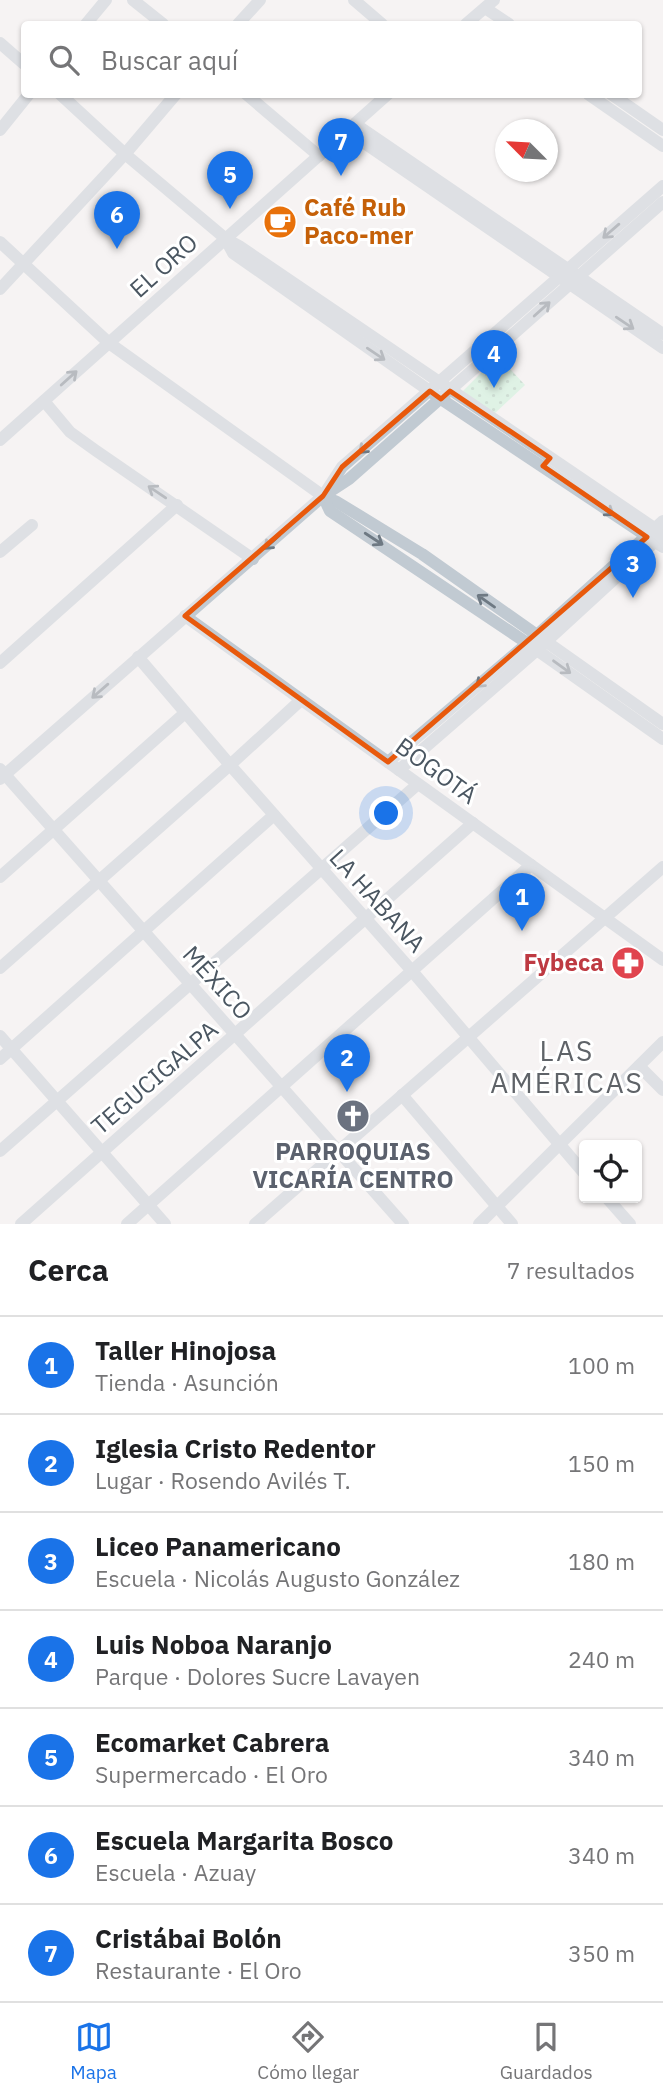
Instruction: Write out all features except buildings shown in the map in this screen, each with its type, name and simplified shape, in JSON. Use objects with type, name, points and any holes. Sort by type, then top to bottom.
[{"type":"street","points":[[88,21],[106,0]]},
{"type":"street","points":[[133,0],[159,21]]},
{"type":"street","points":[[241,21],[260,0]]},
{"type":"street","points":[[354,0],[378,21]]},
{"type":"street","points":[[476,21],[490,4],[506,21]]},
{"type":"street","points":[[0,43],[21,61]]},
{"type":"street","points":[[0,130],[26,98]]},
{"type":"street","points":[[64,98],[125,154],[226,239],[233,253],[658,535],[462,707],[388,762]]},
{"type":"street","points":[[0,289],[125,154],[173,98]]},
{"type":"street","points":[[251,98],[319,156]]},
{"type":"street","name":"EL ORO","points":[[0,440],[384,98]]},
{"type":"street","points":[[594,98],[663,146]]},
{"type":"street","points":[[617,98],[663,130]]},
{"type":"street","points":[[351,127],[568,277],[663,348]]},
{"type":"street","points":[[2,774],[323,496],[349,480],[440,391],[568,277],[663,186]]},
{"type":"street","points":[[568,277],[663,202]]},
{"type":"street","points":[[0,242],[109,343],[323,496],[330,511],[418,560],[639,715],[663,739]]},
{"type":"street","points":[[568,277],[663,334]]},
{"type":"street","points":[[44,401],[78,438],[253,559]]},
{"type":"street","points":[[0,663],[177,505]]},
{"type":"street","points":[[0,552],[32,525]]},
{"type":"street","name":"BOGOTÁ","points":[[185,616],[663,960]]},
{"type":"street","name":"LA HABANA","points":[[138,657],[579,1167]]},
{"type":"street","points":[[0,968],[301,699]]},
{"type":"street","points":[[399,770],[462,707]]},
{"type":"street","points":[[0,877],[185,713]]},
{"type":"street","points":[[639,715],[663,724]]},
{"type":"street","name":"MÉXICO","points":[[2,774],[402,1224]]},
{"type":"street","points":[[0,1151],[418,784]]},
{"type":"street","points":[[0,1059],[274,815]]},
{"type":"street","name":"TEGUCIGALPA","points":[[22,1224],[473,823]]},
{"type":"street","points":[[127,1224],[531,865]]},
{"type":"street","points":[[254,1224],[663,867]]},
{"type":"street","points":[[0,1036],[165,1224]]},
{"type":"street","points":[[480,1224],[663,1042]]},
{"type":"street","points":[[639,1066],[663,1090]]},
{"type":"street","points":[[402,1095],[512,1224]]},
{"type":"street","points":[[611,1203],[630,1224]]},
{"type":"highlighted area","points":[[430,391],[441,399],[450,391],[550,458],[543,466],[647,537],[388,762],[185,616],[323,496],[342,467]]},
{"type":"green space","points":[[498,356],[525,385],[493,415],[463,391]]},
{"type":"place","name":"Cristábai Bolón","points":[[341,176]]},
{"type":"place","name":"Ecomarket Cabrera","points":[[230,209]]},
{"type":"place","name":"Café Rub Paco-mer","points":[[280,222]]},
{"type":"place","name":"Escuela Margarita Bosco","points":[[117,249]]},
{"type":"place","name":"Luis Noboa Naranjo","points":[[494,388]]},
{"type":"place","name":"Liceo Panamericano","points":[[633,598]]},
{"type":"place","name":"Taller Hinojosa","points":[[522,931]]},
{"type":"place","name":"Fybeca","points":[[628,963]]},
{"type":"place","name":"Iglesia Cristo Redentor","points":[[347,1092]]},
{"type":"place","name":"PARROQUIAS VICARÍA CENTRO","points":[[353,1116]]},
{"type":"district","name":"LAS AMÉRICAS","points":[[567,1067]]}]
